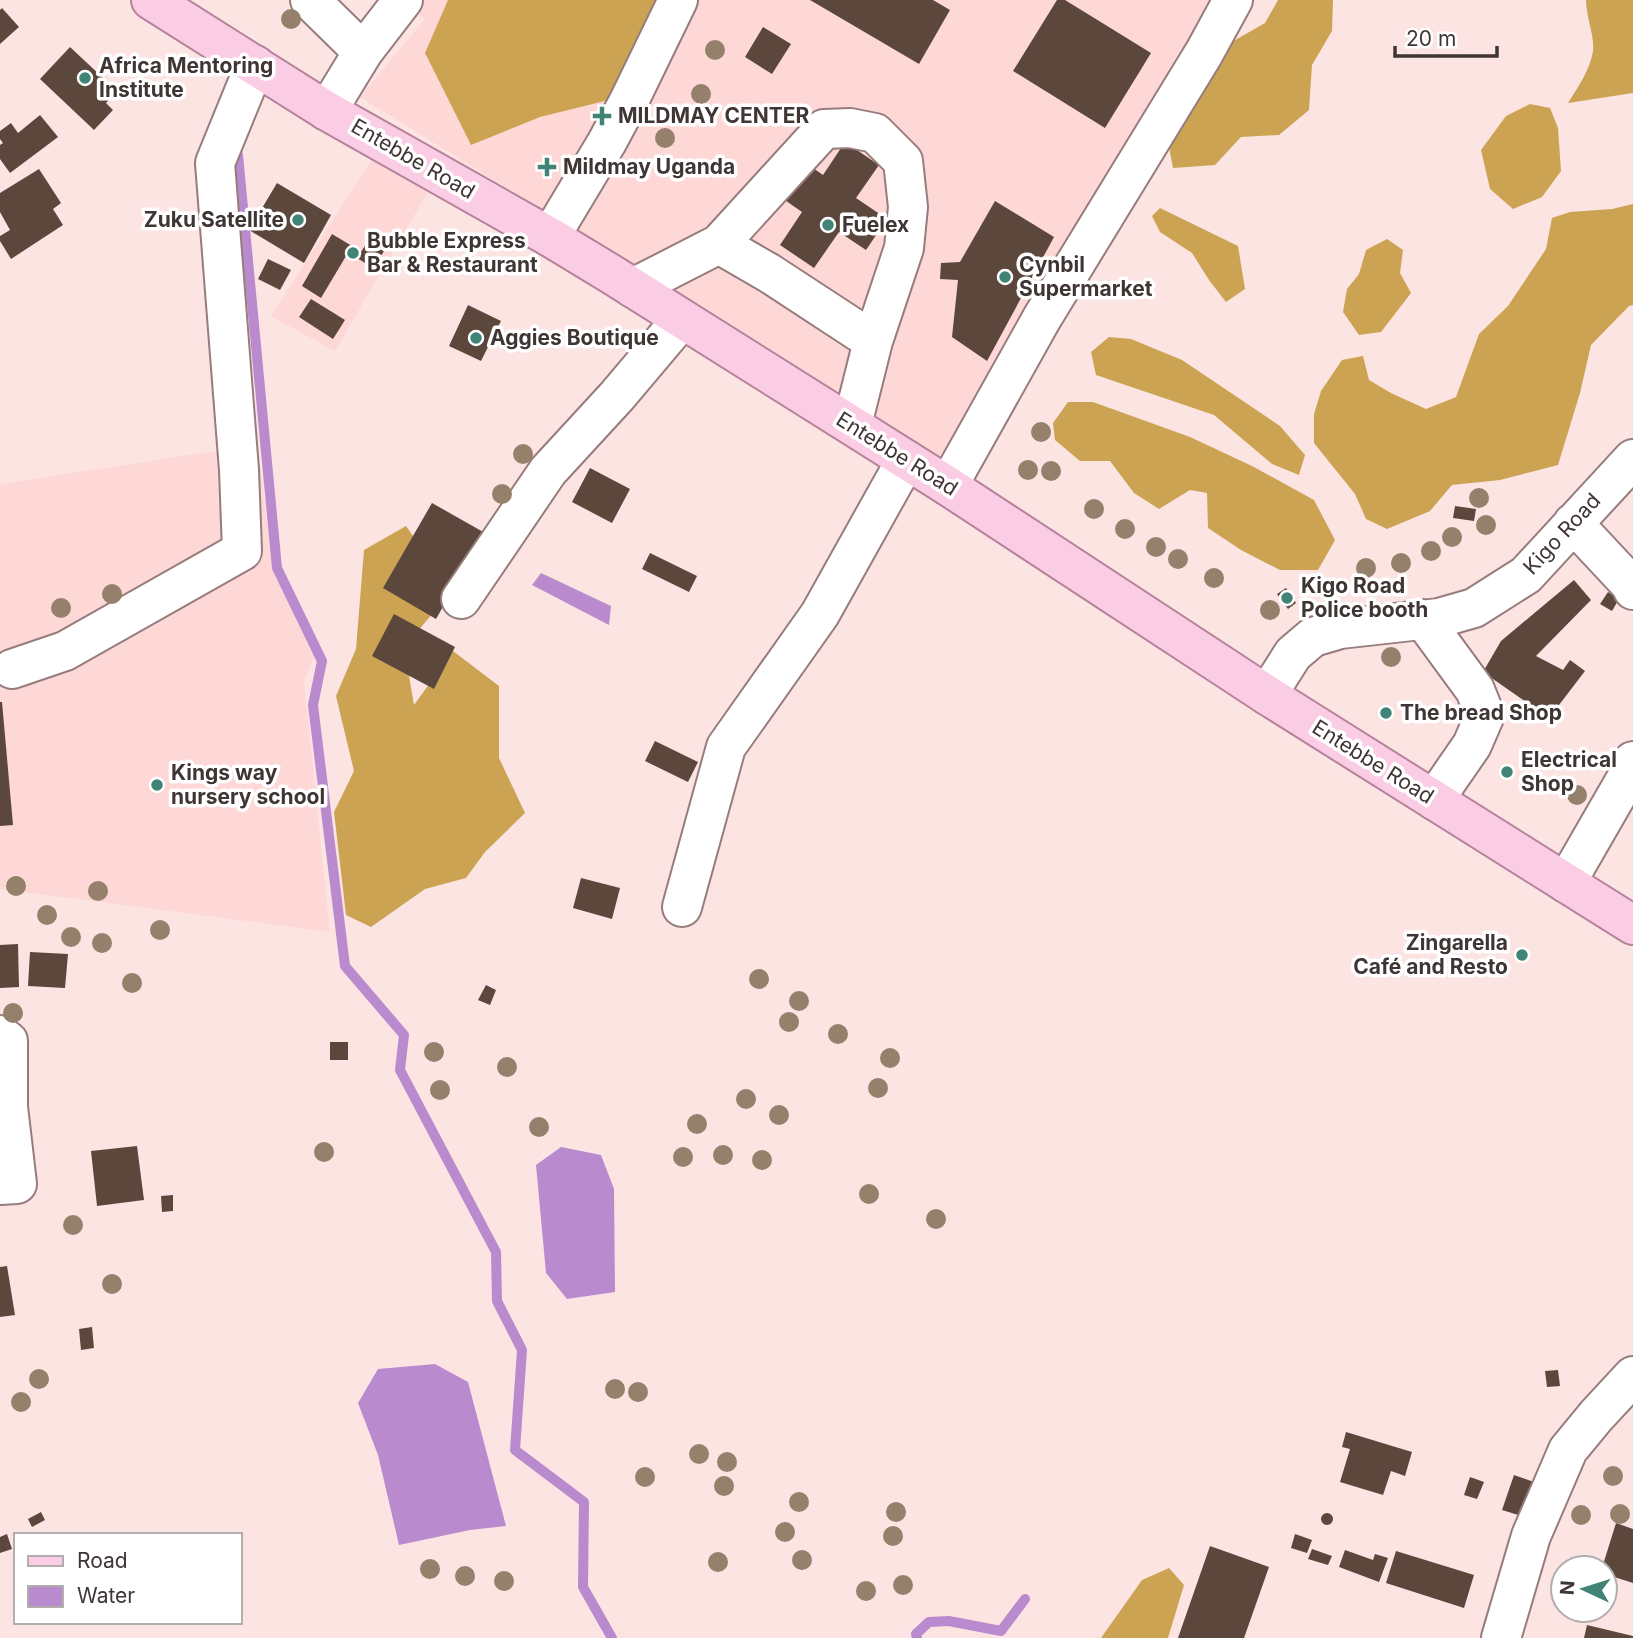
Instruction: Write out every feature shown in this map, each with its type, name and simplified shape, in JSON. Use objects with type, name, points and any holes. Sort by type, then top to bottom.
[{"type":"main road","name":"Entebbe Road","points":[[151,0],[327,111],[550,237],[682,318],[948,486],[1268,695],[1633,925]]},
{"type":"street","points":[[310,0],[363,52]]},
{"type":"street","points":[[327,111],[363,52],[403,0]]},
{"type":"street","points":[[550,237],[607,142],[678,0]]},
{"type":"street","points":[[948,486],[1042,318],[1204,53],[1233,0]]},
{"type":"street","points":[[12,669],[65,651],[242,551],[215,163],[255,65]]},
{"type":"street","points":[[633,288],[719,244],[824,129],[850,128],[875,133],[903,161],[908,207],[904,248],[873,341],[852,425]]},
{"type":"street","points":[[719,244],[769,273],[873,341]]},
{"type":"street","points":[[461,599],[548,471],[617,396],[682,318]]},
{"type":"street","name":"Kigo Road","points":[[1268,695],[1293,654],[1313,637],[1340,629],[1439,618],[1475,608],[1526,575],[1633,459]]},
{"type":"street","points":[[682,907],[726,747],[820,614],[906,460]]},
{"type":"street","points":[[1573,523],[1633,590]]},
{"type":"street","points":[[1423,619],[1475,690],[1485,715],[1472,745],[1434,800]]},
{"type":"street","points":[[1566,883],[1630,772],[1633,761]]},
{"type":"street","points":[[0,1035],[8,1041],[8,1107],[17,1184],[0,1185]]},
{"type":"street","points":[[1501,1638],[1531,1536],[1569,1450],[1633,1376]]},
{"type":"shaded area","points":[[402,0],[1224,0],[943,459],[360,97],[425,19]]},
{"type":"shaded area","points":[[448,0],[665,0],[625,96],[540,117],[471,145],[425,53]]},
{"type":"shaded area","points":[[1278,0],[1333,0],[1332,31],[1312,65],[1309,110],[1279,135],[1241,137],[1215,165],[1173,168],[1167,137],[1230,43],[1265,23]]},
{"type":"shaded area","points":[[1586,0],[1633,0],[1633,93],[1568,103],[1580,85],[1593,51]]},
{"type":"shaded area","points":[[1530,104],[1550,108],[1558,128],[1561,171],[1542,197],[1513,209],[1490,189],[1481,150],[1506,116]]},
{"type":"shaded area","points":[[376,153],[432,185],[335,351],[271,316]]},
{"type":"shaded area","points":[[1633,204],[1633,305],[1591,345],[1580,393],[1558,465],[1500,480],[1452,485],[1430,511],[1387,529],[1366,519],[1355,494],[1314,443],[1314,414],[1321,391],[1342,360],[1363,356],[1369,380],[1426,409],[1456,397],[1479,334],[1508,306],[1546,249],[1552,218],[1570,212],[1612,209]]},
{"type":"shaded area","points":[[1160,208],[1238,246],[1245,289],[1226,302],[1192,253],[1160,232],[1152,216]]},
{"type":"shaded area","points":[[1387,239],[1403,250],[1400,273],[1411,293],[1381,332],[1359,335],[1343,312],[1347,289],[1359,274],[1366,250]]},
{"type":"shaded area","points":[[1109,337],[1131,339],[1182,360],[1280,426],[1305,455],[1299,475],[1272,464],[1214,415],[1096,375],[1091,352]]},
{"type":"shaded area","points":[[1068,402],[1093,402],[1190,437],[1252,466],[1314,500],[1335,540],[1318,570],[1280,570],[1241,550],[1208,528],[1207,493],[1190,490],[1159,509],[1134,493],[1110,461],[1080,461],[1055,440],[1053,423]]},
{"type":"shaded area","name":"Kings way nursery school","points":[[209,452],[259,454],[273,572],[314,657],[304,681],[330,932],[0,889],[0,484]]},
{"type":"shaded area","points":[[406,526],[452,591],[404,647],[414,705],[453,651],[499,686],[499,758],[525,813],[485,852],[466,878],[425,889],[371,927],[346,915],[334,812],[354,771],[336,696],[356,649],[364,550]]},
{"type":"shaded area","points":[[1169,1568],[1184,1585],[1168,1638],[1101,1638],[1142,1580]]},
{"type":"water","points":[[541,573],[611,606],[609,625],[532,585]]},
{"type":"water","points":[[561,1147],[601,1155],[614,1189],[615,1292],[567,1299],[546,1273],[536,1165]]},
{"type":"water","points":[[435,1364],[468,1382],[506,1526],[470,1530],[399,1545],[378,1455],[358,1403],[378,1369]]},
{"type":"building","points":[[810,0],[933,0],[950,10],[919,64]]},
{"type":"building","points":[[1057,0],[1065,0],[1151,53],[1105,128],[1013,71]]},
{"type":"building","points":[[2,8],[19,27],[0,44],[0,10]]},
{"type":"building","points":[[763,27],[791,44],[772,74],[745,57]]},
{"type":"building","points":[[70,47],[117,91],[106,103],[113,110],[94,130],[40,79]]},
{"type":"building","points":[[40,115],[58,137],[10,173],[0,159],[0,145],[3,143],[0,131],[11,123],[18,133]]},
{"type":"building","points":[[845,142],[879,165],[856,198],[887,219],[866,250],[839,232],[814,268],[780,245],[802,212],[779,196],[803,161],[823,175]]},
{"type":"building","points":[[39,169],[61,203],[53,209],[63,225],[11,259],[0,241],[0,236],[10,230],[0,212],[0,193]]},
{"type":"building","points":[[277,183],[331,215],[304,263],[249,230]]},
{"type":"building","points":[[995,201],[1054,237],[987,361],[952,337],[958,280],[940,279],[941,263],[960,262]]},
{"type":"building","points":[[374,232],[390,242],[373,268],[357,258]]},
{"type":"building","points":[[332,234],[352,246],[321,298],[302,286]]},
{"type":"building","points":[[268,259],[291,270],[280,290],[258,279]]},
{"type":"building","points":[[311,299],[345,320],[333,339],[299,317]]},
{"type":"building","points":[[468,305],[501,321],[481,361],[449,346]]},
{"type":"building","points":[[590,468],[630,489],[612,523],[572,502]]},
{"type":"building","points":[[432,503],[485,533],[436,619],[383,588]]},
{"type":"building","points":[[1455,506],[1476,509],[1474,521],[1453,518]]},
{"type":"building","points":[[650,553],[697,576],[689,592],[642,569]]},
{"type":"building","points":[[1574,580],[1591,600],[1536,656],[1563,670],[1570,660],[1585,671],[1549,718],[1483,672],[1501,641]]},
{"type":"building","points":[[1286,588],[1296,603],[1288,609],[1277,594]]},
{"type":"building","points":[[1608,592],[1619,599],[1612,611],[1600,604]]},
{"type":"building","points":[[394,614],[455,647],[434,689],[372,656]]},
{"type":"building","points":[[0,702],[13,825],[0,826]]},
{"type":"building","points":[[655,741],[698,762],[688,782],[645,761]]},
{"type":"building","points":[[581,878],[620,888],[612,919],[573,908]]},
{"type":"building","points":[[18,944],[19,987],[0,988],[0,945]]},
{"type":"building","points":[[30,952],[68,954],[65,988],[28,986]]},
{"type":"building","points":[[486,985],[496,990],[490,1005],[478,1000]]},
{"type":"building","points":[[330,1042],[348,1042],[348,1060],[330,1060]]},
{"type":"building","points":[[137,1146],[144,1200],[97,1206],[91,1151]]},
{"type":"building","points":[[173,1195],[173,1211],[162,1212],[161,1196]]},
{"type":"building","points":[[7,1266],[15,1315],[0,1317],[0,1267]]},
{"type":"building","points":[[92,1327],[94,1348],[81,1350],[79,1329]]},
{"type":"building","points":[[1558,1370],[1560,1386],[1547,1387],[1545,1371]]},
{"type":"building","points":[[1346,1432],[1412,1452],[1405,1476],[1391,1471],[1383,1495],[1340,1482],[1350,1449],[1342,1447]]},
{"type":"building","points":[[1514,1475],[1537,1483],[1525,1517],[1502,1510]]},
{"type":"building","points":[[1470,1477],[1484,1482],[1477,1499],[1464,1495]]},
{"type":"building","points":[[41,1512],[45,1520],[32,1527],[28,1519]]},
{"type":"building","points":[[1327,1513],[1333,1519],[1327,1525],[1321,1519]]},
{"type":"building","points":[[1616,1523],[1633,1529],[1633,1583],[1619,1578],[1619,1554],[1606,1554]]},
{"type":"building","points":[[7,1534],[12,1549],[0,1553],[0,1537]]},
{"type":"building","points":[[1295,1534],[1312,1540],[1307,1553],[1291,1548]]},
{"type":"building","points":[[1210,1546],[1269,1567],[1244,1638],[1178,1638]]},
{"type":"building","points":[[1312,1549],[1332,1556],[1328,1565],[1308,1559]]},
{"type":"building","points":[[1345,1550],[1373,1560],[1375,1554],[1388,1558],[1379,1582],[1339,1567]]},
{"type":"building","points":[[1396,1551],[1474,1575],[1464,1608],[1386,1583]]},
{"type":"building","points":[[1587,1625],[1633,1636],[1633,1638],[1584,1638]]},
{"type":"waterway","points":[[238,155],[277,568],[322,661],[313,705],[345,966],[404,1035],[400,1070],[496,1252],[497,1301],[522,1350],[515,1450],[584,1502],[583,1587],[612,1638]]},
{"type":"waterway","points":[[917,1638],[916,1634],[929,1622],[949,1621],[1001,1631],[1025,1599]]},
{"type":"place","name":"Africa Mentoring Institute","points":[[85,78]]},
{"type":"place","name":"MILDMAY CENTER","points":[[602,116]]},
{"type":"place","name":"Mildmay Uganda","points":[[547,167]]},
{"type":"place","name":"Zuku Satellite","points":[[298,220]]},
{"type":"place","name":"Fuelex","points":[[828,225]]},
{"type":"place","name":"Bubble Express Bar & Restaurant","points":[[353,253]]},
{"type":"place","name":"Cynbil Supermarket","points":[[1005,277]]},
{"type":"place","name":"Aggies Boutique","points":[[476,338]]},
{"type":"place","name":"Kigo Road Police booth","points":[[1287,598]]},
{"type":"place","name":"The bread Shop","points":[[1386,713]]},
{"type":"place","name":"Electrical Shop","points":[[1507,772]]},
{"type":"place","name":"Kings way nursery school","points":[[157,785]]},
{"type":"place","name":"Zingarella Café and Resto","points":[[1522,955]]}]
